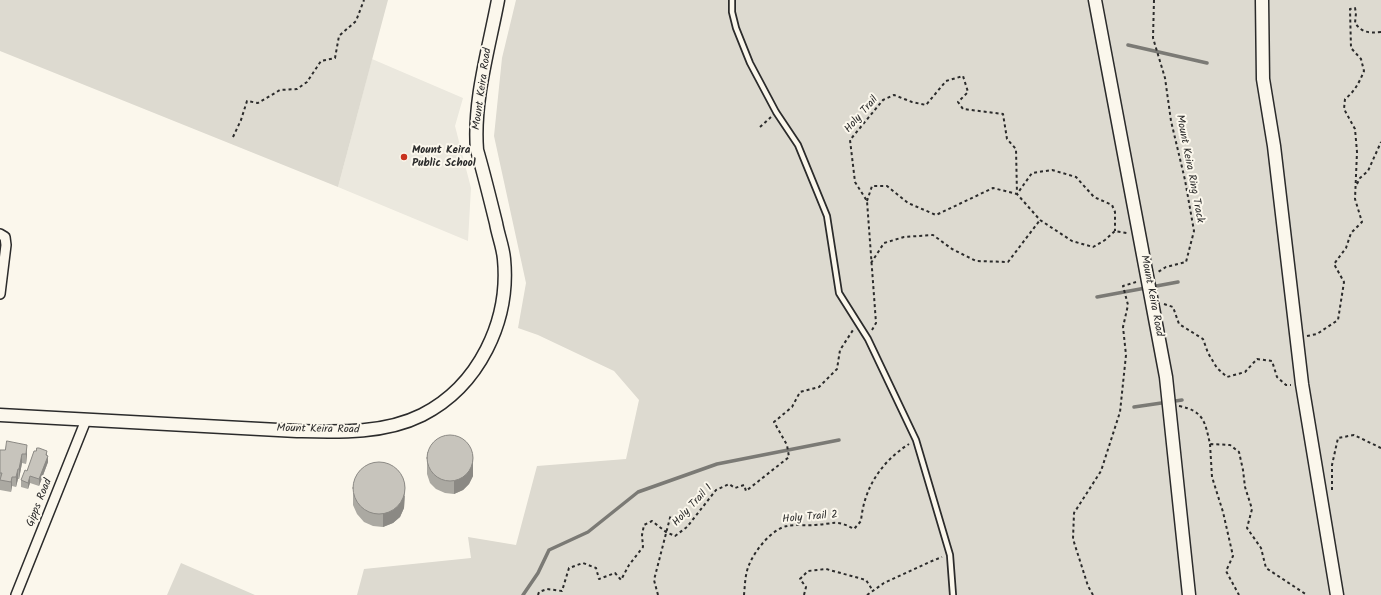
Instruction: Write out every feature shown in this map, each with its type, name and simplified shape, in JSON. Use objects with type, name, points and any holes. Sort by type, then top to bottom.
[{"type":"main road","name":"Mount Keira Road","points":[[0,415],[297,431],[362,431],[400,423],[421,415],[453,393],[468,379],[479,364],[491,342],[500,319],[504,291],[504,257],[478,150],[476,135],[480,96],[498,0]]},
{"type":"main road","name":"Mount Keira Road","points":[[1096,0],[1166,377],[1189,595]]},
{"type":"main road","points":[[1262,0],[1263,79],[1274,146],[1302,384],[1337,595]]},
{"type":"street","points":[[0,234],[4,237],[6,245],[0,294]]},
{"type":"street","name":"Gipps Road","points":[[16,595],[86,420]]},
{"type":"lane","points":[[732,0],[732,12],[736,28],[750,63],[776,112],[798,145],[827,216],[839,293],[868,338],[916,440],[950,555],[953,595]]},
{"type":"path","points":[[233,137],[241,120],[247,101],[258,103],[280,90],[297,89],[307,82],[321,61],[335,58],[338,36],[356,21],[364,0]]},
{"type":"path","name":"Mount Keira Ring Track","points":[[1093,595],[1088,586],[1073,539],[1074,513],[1101,471],[1120,412],[1126,355],[1123,327],[1128,305],[1123,286],[1150,289],[1166,267],[1186,262],[1194,231],[1185,180],[1171,121],[1165,78],[1152,38],[1154,0]]},
{"type":"path","points":[[1297,339],[1317,334],[1338,320],[1344,282],[1334,264],[1346,248],[1351,233],[1362,222],[1355,199],[1357,152],[1355,129],[1344,109],[1344,99],[1352,93],[1358,85],[1364,71],[1361,59],[1351,48],[1350,9],[1355,8],[1355,23],[1360,30],[1366,32],[1381,32]]},
{"type":"path","name":"Holy Trail","points":[[868,338],[876,323],[867,201],[855,182],[850,140],[884,100],[894,95],[912,102],[926,105],[946,81],[963,76],[968,92],[958,102],[963,109],[1003,114],[1007,139],[1016,149],[1017,194]]},
{"type":"path","points":[[760,127],[776,112]]},
{"type":"path","points":[[1356,186],[1360,178],[1368,171],[1381,142]]},
{"type":"path","points":[[867,201],[872,186],[887,186],[908,203],[936,215],[993,188],[1017,194],[1040,220],[1072,241],[1094,247],[1115,231],[1115,212],[1112,205],[1094,197],[1076,177],[1052,170],[1032,173],[1017,194]]},
{"type":"path","points":[[871,265],[884,243],[904,237],[933,235],[952,249],[976,261],[1008,262],[1040,220]]},
{"type":"path","points":[[1115,231],[1140,236]]},
{"type":"path","points":[[1150,289],[1173,307],[1180,324],[1202,340],[1217,368],[1227,376],[1245,372],[1257,359],[1272,361],[1277,377],[1286,385],[1302,384]]},
{"type":"path","name":"Holy Trail 1","points":[[538,595],[539,592],[547,589],[562,591],[569,568],[584,563],[596,568],[599,579],[615,574],[621,580],[629,565],[643,547],[642,535],[644,525],[652,521],[666,532],[675,536],[687,527],[716,490],[729,484],[735,488],[744,485],[746,491],[790,457],[787,445],[774,422],[792,408],[800,392],[819,387],[837,369],[840,350],[857,322]]},
{"type":"path","points":[[1169,401],[1190,408],[1200,414],[1204,420],[1210,444],[1212,477],[1223,512],[1233,556],[1226,571],[1239,595]]},
{"type":"path","points":[[1332,492],[1332,465],[1338,438],[1354,435],[1381,448]]},
{"type":"path","name":"Holy Trail 2","points":[[744,595],[745,581],[749,564],[766,539],[778,529],[789,526],[837,522],[844,523],[854,529],[861,521],[862,507],[868,490],[879,470],[898,451],[916,440]]},
{"type":"path","points":[[1210,444],[1230,445],[1238,452],[1243,470],[1245,487],[1252,509],[1247,528],[1261,548],[1266,568],[1307,595]]},
{"type":"path","points":[[658,595],[654,580],[671,514]]},
{"type":"path","points":[[867,595],[884,583],[932,561],[950,555]]},
{"type":"path","points":[[804,595],[806,587],[800,579],[808,571],[826,569],[866,580],[872,591]]},
{"type":"shaded area","points":[[0,0],[388,0],[338,187],[0,51]]},
{"type":"shaded area","points":[[516,0],[1381,0],[1381,595],[357,595],[364,569],[471,558],[468,537],[516,545],[537,466],[626,459],[639,400],[614,371],[538,335],[518,328],[526,283],[494,136],[502,58]]},
{"type":"shaded area","name":"Mount Keira Public School","points":[[372,59],[463,98],[455,126],[471,188],[468,241],[338,187]]},
{"type":"shaded area","points":[[181,563],[255,595],[167,595]]},
{"type":"building","points":[[445,435],[455,435],[467,441],[472,449],[472,467],[467,475],[459,480],[445,481],[437,478],[430,471],[427,463],[427,453],[430,445],[437,438]]},
{"type":"building","points":[[7,441],[27,445],[26,454],[22,454],[16,477],[12,477],[11,482],[0,480],[2,473],[0,473],[0,450],[5,450]]},
{"type":"building","points":[[37,448],[47,451],[46,455],[48,456],[39,479],[30,476],[28,483],[21,480],[25,470],[27,471],[34,451],[36,451]]},
{"type":"building","points":[[379,462],[393,466],[401,474],[405,488],[401,502],[393,510],[379,514],[365,510],[357,502],[353,488],[357,474],[365,466]]},
{"type":"waterway","points":[[1128,45],[1207,63]]},
{"type":"waterway","points":[[1097,297],[1178,282]]},
{"type":"waterway","points":[[1134,407],[1182,400]]},
{"type":"waterway","points":[[523,595],[538,573],[549,550],[588,532],[638,492],[717,464],[839,440]]},
{"type":"place","name":"Mount Keira Public School","points":[[404,157]]}]
